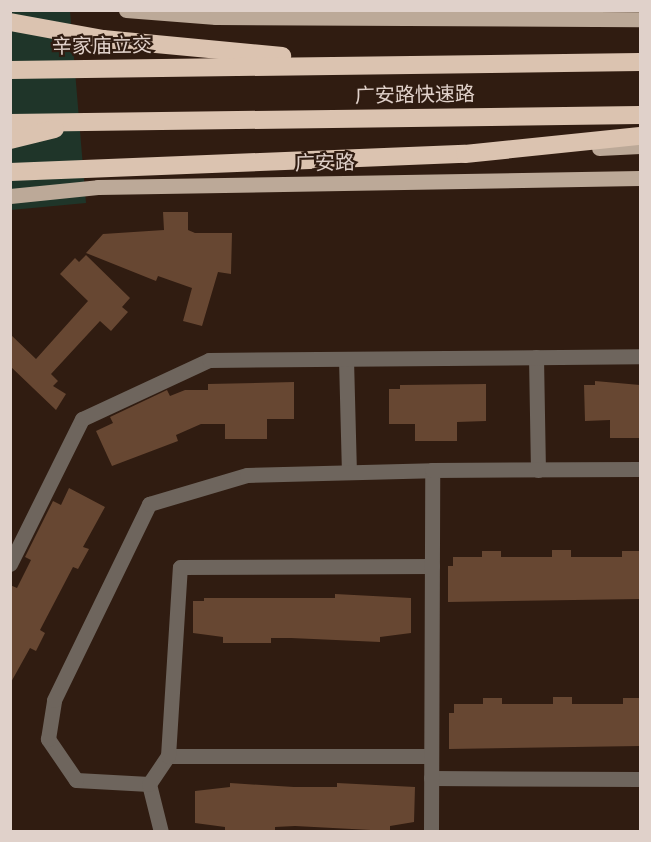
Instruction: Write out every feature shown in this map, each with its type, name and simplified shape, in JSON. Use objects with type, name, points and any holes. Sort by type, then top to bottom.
[{"type":"highway","points":[[10,22],[103,39],[374,65]]},
{"type":"highway","name":"广安路快速路","points":[[195,67],[635,62]]},
{"type":"highway","name":"辛家庙立交","points":[[10,70],[195,67]]},
{"type":"highway","name":"广安路快速路","points":[[95,120],[190,121],[640,115]]},
{"type":"highway","points":[[10,123],[95,120]]},
{"type":"highway","points":[[10,140],[95,120]]},
{"type":"highway","points":[[10,172],[465,154],[640,136]]},
{"type":"main road","points":[[126,10],[216,17],[450,15],[640,19]]},
{"type":"main road","points":[[465,154],[640,146]]},
{"type":"main road","name":"广安路","points":[[10,196],[98,187],[640,178]]},
{"type":"street","points":[[10,564],[82,419],[209,360],[640,356]]},
{"type":"street","points":[[536,357],[538,470]]},
{"type":"street","points":[[346,358],[349,472]]},
{"type":"street","points":[[149,784],[76,780],[48,739],[54,700],[149,504],[247,475],[432,470],[640,469]]},
{"type":"street","points":[[431,831],[432,470]]},
{"type":"street","points":[[161,831],[149,784],[168,756],[180,567],[432,566]]},
{"type":"street","points":[[168,756],[431,756]]},
{"type":"street","points":[[431,778],[640,779]]},
{"type":"green space","points":[[11,11],[70,11],[86,203],[11,210]]},
{"type":"building","points":[[163,212],[188,212],[188,230],[195,233],[232,233],[231,274],[218,272],[202,326],[183,321],[192,288],[158,276],[156,281],[86,253],[103,234],[164,230]]},
{"type":"building","points":[[86,255],[130,298],[122,307],[128,312],[111,331],[100,321],[51,374],[58,381],[53,386],[66,394],[56,410],[10,366],[10,334],[36,359],[88,301],[60,274],[75,258],[79,262]]},
{"type":"building","points":[[595,381],[640,385],[640,438],[610,438],[610,420],[585,421],[584,385],[595,385]]},
{"type":"building","points":[[294,382],[294,419],[267,419],[267,439],[225,439],[225,424],[201,424],[176,435],[178,441],[112,466],[96,431],[113,423],[110,417],[167,390],[170,396],[185,390],[208,390],[208,384]]},
{"type":"building","points":[[486,384],[486,421],[457,422],[457,441],[415,441],[415,424],[389,424],[389,389],[400,389],[400,385]]},
{"type":"building","points":[[69,488],[105,507],[83,547],[89,549],[78,569],[73,567],[40,630],[45,633],[36,651],[30,648],[10,684],[10,585],[17,588],[31,560],[25,557],[53,501],[61,505]]},
{"type":"building","points":[[552,550],[571,550],[571,557],[622,557],[622,551],[640,551],[640,599],[448,602],[448,566],[453,566],[453,557],[482,557],[482,551],[501,551],[501,557],[552,557]]},
{"type":"building","points":[[335,594],[411,598],[411,633],[380,637],[380,642],[271,638],[271,643],[223,643],[223,637],[193,633],[193,601],[204,601],[204,598],[335,598]]},
{"type":"building","points":[[553,697],[572,697],[572,704],[623,704],[623,698],[640,698],[640,746],[449,749],[449,713],[454,713],[454,704],[483,704],[483,698],[502,698],[502,704],[553,704]]},
{"type":"building","points":[[230,783],[294,787],[337,787],[337,783],[415,787],[414,822],[390,826],[390,831],[295,826],[275,827],[275,831],[225,831],[225,827],[195,823],[195,791],[230,787]]}]
